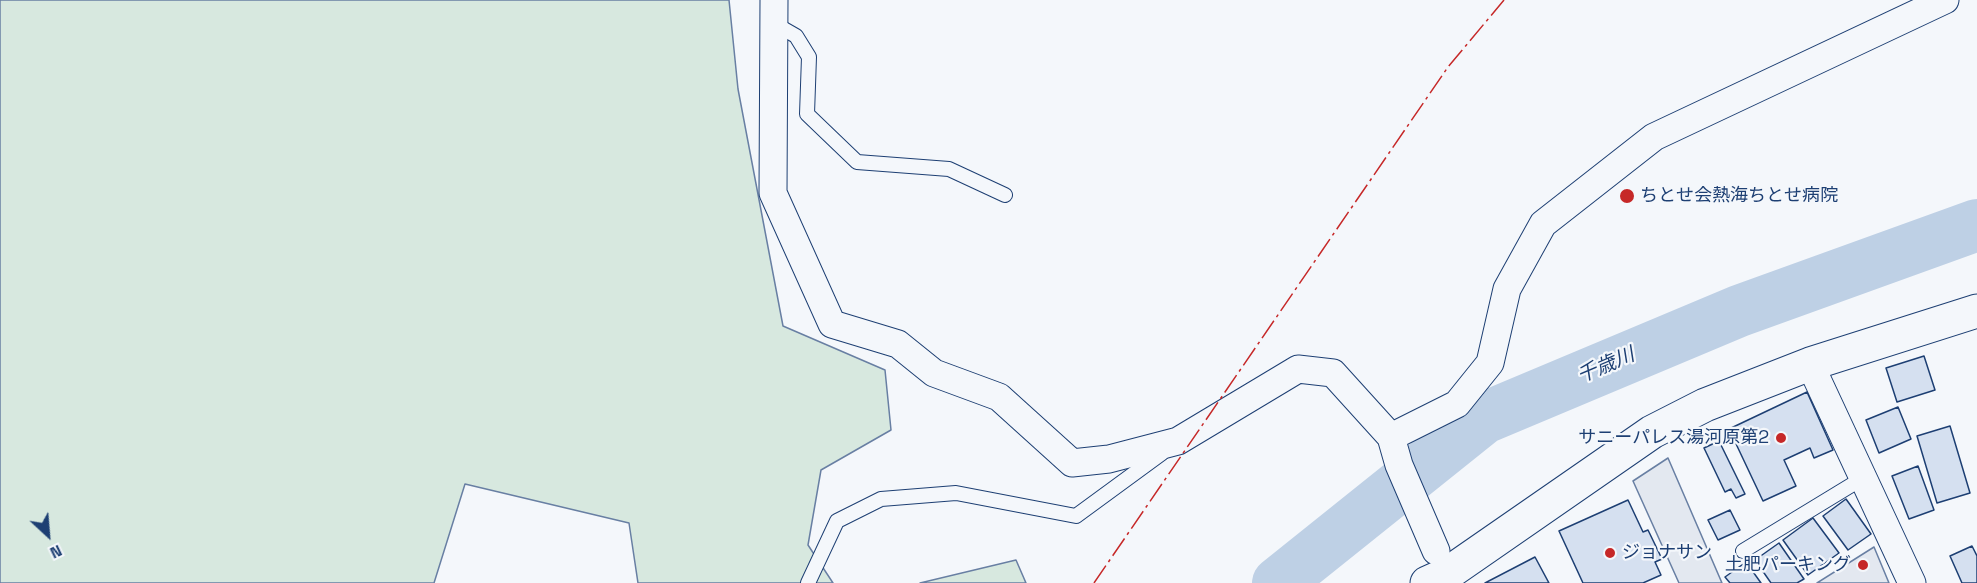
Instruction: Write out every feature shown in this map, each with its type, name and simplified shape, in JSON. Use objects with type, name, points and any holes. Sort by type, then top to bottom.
[{"type":"street","points":[[1390,437],[1457,404],[1490,363],[1507,289],[1543,224],[1654,136],[1945,0]]},
{"type":"street","points":[[775,12],[773,193],[832,324],[898,344],[934,373],[999,397],[1072,463],[1109,459],[1178,441],[1298,369],[1333,373],[1390,437],[1441,573],[1652,432],[1705,405],[1810,364],[1977,310]]},
{"type":"street","points":[[1810,364],[1912,583]]},
{"type":"lane","points":[[775,12],[796,36],[809,57],[807,114],[857,162],[949,169],[1005,195]]},
{"type":"lane","points":[[808,583],[837,521],[880,499],[956,494],[1076,516],[1178,441]]},
{"type":"lane","points":[[1743,550],[1863,478]]},
{"type":"shaded area","points":[[0,0],[729,0],[738,89],[783,326],[885,370],[891,430],[821,470],[808,545],[833,583],[638,583],[629,523],[465,484],[434,583],[0,583]]},
{"type":"shaded area","points":[[1668,458],[1722,583],[1679,583],[1633,481]]},
{"type":"shaded area","name":"土肥パーキング","points":[[1874,547],[1889,583],[1817,583]]},
{"type":"shaded area","points":[[1016,560],[1026,583],[920,583]]},
{"type":"building","points":[[1924,356],[1935,390],[1897,402],[1886,368]]},
{"type":"building","name":"サニーパレス湯河原第2","points":[[1807,392],[1833,450],[1814,458],[1810,448],[1784,460],[1796,486],[1763,501],[1729,429]]},
{"type":"building","points":[[1898,407],[1911,439],[1879,453],[1866,420]]},
{"type":"building","points":[[1950,426],[1970,493],[1937,503],[1917,436]]},
{"type":"building","points":[[1719,441],[1745,494],[1736,498],[1731,489],[1725,492],[1704,448]]},
{"type":"building","points":[[1918,466],[1934,510],[1909,519],[1892,476]]},
{"type":"building","points":[[1846,499],[1871,534],[1848,550],[1823,516]]},
{"type":"building","points":[[1628,500],[1643,532],[1648,530],[1662,559],[1655,562],[1661,575],[1643,583],[1583,583],[1559,531]]},
{"type":"building","points":[[1730,510],[1740,530],[1718,540],[1708,520]]},
{"type":"building","points":[[1813,518],[1839,553],[1808,575],[1783,540]]},
{"type":"building","points":[[1779,543],[1804,579],[1797,583],[1771,583],[1755,560]]},
{"type":"building","points":[[1972,546],[1977,556],[1977,583],[1962,583],[1950,556]]},
{"type":"building","points":[[1535,557],[1549,583],[1485,583]]},
{"type":"building","points":[[1746,562],[1761,583],[1730,583],[1725,577]]},
{"type":"waterway","name":"千歳川","points":[[1278,583],[1484,418],[1739,311],[1977,225]]},
{"type":"power","points":[[1094,583],[1448,67],[1504,0]]},
{"type":"place","name":"ちとせ会熱海ちとせ病院","points":[[1627,196]]},
{"type":"place","name":"サニーパレス湯河原第2","points":[[1781,438]]},
{"type":"place","name":"ジョナサン","points":[[1610,553]]},
{"type":"place","name":"土肥パーキング","points":[[1863,565]]}]
